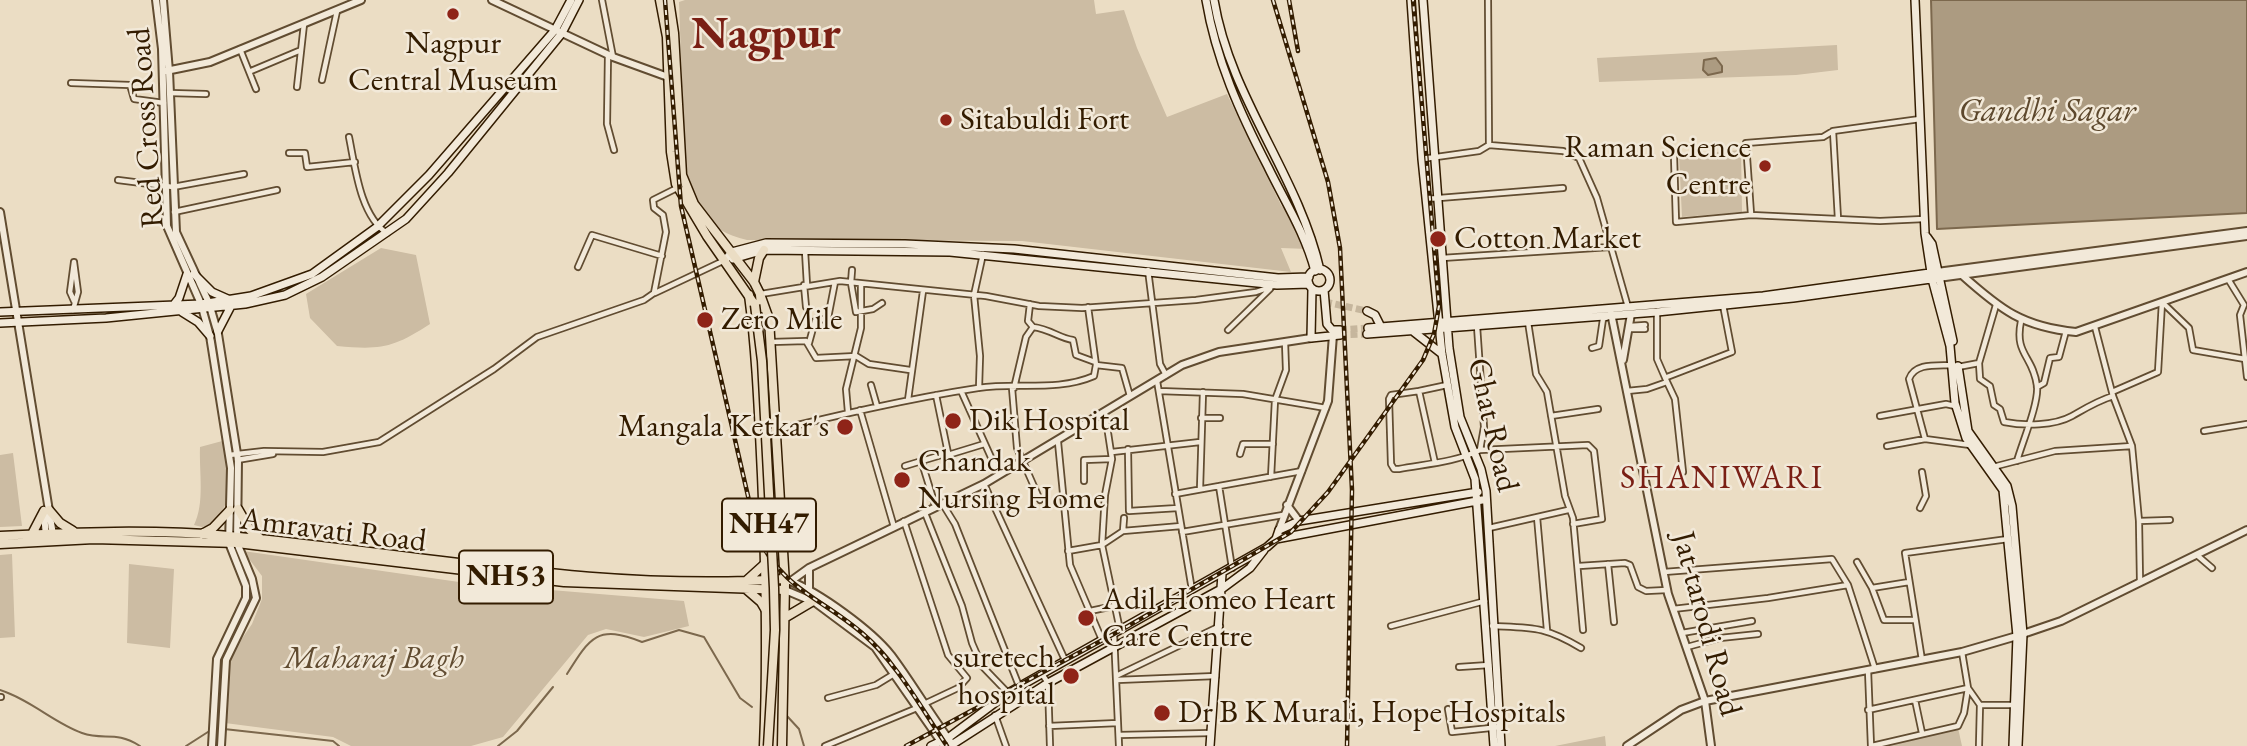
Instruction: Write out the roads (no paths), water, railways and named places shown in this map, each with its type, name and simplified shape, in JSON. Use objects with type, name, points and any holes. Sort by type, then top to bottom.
[{"type":"main road","points":[[176,309],[214,333],[231,303],[312,274],[377,227],[448,155],[495,97],[559,31],[571,0]]},
{"type":"main road","points":[[0,323],[231,303],[285,295],[322,278],[406,219],[448,173],[502,105],[559,31],[579,0]]},
{"type":"main road","points":[[660,0],[667,37],[671,152],[678,188],[707,236],[732,257],[749,295],[755,339],[768,585],[768,746]]},
{"type":"main road","points":[[669,0],[674,33],[682,176],[694,204],[732,257],[754,282],[769,319],[786,583],[782,746]]},
{"type":"main road","points":[[1206,0],[1221,66],[1268,167],[1294,214],[1313,276],[1324,290]]},
{"type":"main road","points":[[1214,0],[1220,35],[1239,87],[1303,216],[1313,276],[1311,338],[1336,333]]},
{"type":"main road","name":"Ghat Road","points":[[1411,0],[1429,220],[1441,258],[1442,354],[1455,428],[1474,453],[1475,479],[1488,528],[1492,665],[1501,746]]},
{"type":"main road","name":"Ghat Road","points":[[1423,0],[1438,220],[1436,246],[1443,325],[1460,416],[1486,491],[1480,498],[1478,510],[1486,601],[1491,626]]},
{"type":"main road","points":[[1915,0],[1925,233],[1968,431],[2003,490],[2020,635]]},
{"type":"main road","points":[[1415,50],[1427,49]]},
{"type":"main road","points":[[495,97],[502,105]]},
{"type":"main road","points":[[1429,220],[1438,220]]},
{"type":"main road","points":[[732,257],[766,243],[804,248]]},
{"type":"main road","points":[[732,257],[764,250],[804,248],[982,251],[1148,267],[1275,283],[1313,276],[1330,279],[1324,290],[1327,324],[1336,333]]},
{"type":"main road","points":[[754,282],[759,258],[764,250]]},
{"type":"main road","points":[[176,309],[190,274],[231,303]]},
{"type":"main road","points":[[1630,311],[1657,312],[1723,306],[1934,275]]},
{"type":"main road","points":[[1611,312],[1477,326],[1443,325],[1414,332],[1368,331],[1381,327],[1509,321],[1611,312],[1630,311],[1934,275]]},
{"type":"main road","name":"NH47","points":[[760,294],[758,306],[779,602],[768,746]]},
{"type":"main road","name":"NH47","points":[[749,295],[758,306]]},
{"type":"main road","points":[[1311,302],[1325,302]]},
{"type":"main road","points":[[0,312],[73,310],[105,313]]},
{"type":"main road","points":[[1367,311],[1375,316],[1381,327]]},
{"type":"main road","points":[[1414,332],[1442,354]]},
{"type":"main road","points":[[1956,366],[1956,406],[1971,445],[2007,486],[2012,506],[2020,635],[2015,746]]},
{"type":"main road","points":[[1466,494],[1475,479]]},
{"type":"main road","points":[[931,746],[948,744],[1048,683],[1223,588],[1250,568],[1276,539],[1279,530],[1299,521],[1466,494],[1480,498]]},
{"type":"main road","points":[[1276,539],[1480,498]]},
{"type":"main road","points":[[1465,502],[1478,510]]},
{"type":"main road","points":[[202,534],[234,510],[261,539]]},
{"type":"main road","points":[[32,534],[47,511],[75,532]]},
{"type":"main road","name":"Amravati Road","points":[[0,544],[75,532],[202,534],[233,540],[382,556]]},
{"type":"main road","name":"NH53","points":[[0,536],[32,534],[49,537]]},
{"type":"main road","name":"Amravati Road","points":[[49,537],[261,539],[564,582],[746,585],[786,583]]},
{"type":"main road","points":[[948,744],[1008,692],[1193,591],[1267,547]]},
{"type":"main road","points":[[767,562],[746,585],[768,614]]},
{"type":"main road","points":[[1210,746],[1222,574]]},
{"type":"main road","points":[[786,617],[813,601]]},
{"type":"main road","name":"Ghat Road","points":[[1494,746],[1497,728]]},
{"type":"street","name":"Red Cross Road","points":[[156,0],[168,90],[167,226],[206,306],[214,333],[238,456],[233,540]]},
{"type":"street","name":"Red Cross Road","points":[[163,0],[166,75]]},
{"type":"street","points":[[166,75],[210,62],[360,0]]},
{"type":"street","points":[[493,0],[611,56],[668,77]]},
{"type":"street","points":[[602,0],[611,56],[607,124],[614,150]]},
{"type":"street","points":[[1488,0],[1489,145]]},
{"type":"street","points":[[322,80],[337,10]]},
{"type":"street","points":[[297,87],[304,23]]},
{"type":"street","points":[[240,50],[251,71],[256,89]]},
{"type":"street","points":[[251,71],[301,50]]},
{"type":"street","points":[[71,83],[130,85],[134,99],[167,103]]},
{"type":"street","points":[[168,90],[206,94]]},
{"type":"street","points":[[1751,215],[1746,143],[1823,137],[1833,131],[1920,119]]},
{"type":"street","points":[[1833,131],[1838,219]]},
{"type":"street","points":[[349,137],[377,227],[387,233]]},
{"type":"street","points":[[1422,159],[1479,151],[1489,145],[1563,151],[1579,158],[1594,189],[1623,300],[1630,311],[1622,364]]},
{"type":"street","points":[[289,153],[305,153],[307,167],[355,162]]},
{"type":"street","points":[[1674,156],[1676,222],[1751,215],[1924,219]]},
{"type":"street","points":[[118,180],[169,187],[243,174]]},
{"type":"street","name":"Red Cross Road","points":[[169,187],[176,232],[190,274]]},
{"type":"street","points":[[654,293],[666,222],[663,215],[654,208],[653,200],[678,188]]},
{"type":"street","points":[[1427,199],[1563,188]]},
{"type":"street","points":[[173,212],[276,190]]},
{"type":"street","points":[[0,212],[49,537]]},
{"type":"street","points":[[1934,275],[2247,231]]},
{"type":"street","points":[[578,267],[592,234],[662,256]]},
{"type":"street","points":[[1964,271],[2247,236]]},
{"type":"street","points":[[1441,258],[1610,247]]},
{"type":"street","points":[[804,248],[806,307]]},
{"type":"street","points":[[979,388],[980,356],[974,295],[982,251]]},
{"type":"street","points":[[229,458],[264,451],[323,452],[379,442],[494,369],[537,337],[629,307],[732,257]]},
{"type":"street","points":[[73,310],[78,292],[74,261],[70,292],[74,301]]},
{"type":"street","points":[[1148,267],[1160,365],[1166,375]]},
{"type":"street","points":[[852,270],[855,309],[861,311],[882,303]]},
{"type":"street","points":[[1964,271],[1996,305],[2021,321],[2054,331],[2095,327],[2247,272]]},
{"type":"street","points":[[2228,279],[2244,305],[2240,315],[2247,375]]},
{"type":"street","points":[[835,282],[828,318],[816,320],[809,343],[816,358],[856,356],[869,365],[910,370]]},
{"type":"street","points":[[760,294],[805,285],[851,282],[974,295],[1030,304],[1088,307],[1196,300],[1275,283]]},
{"type":"street","points":[[1228,330],[1275,283]]},
{"type":"street","points":[[848,412],[846,389],[856,356],[861,284]]},
{"type":"street","points":[[908,400],[910,370],[923,291]]},
{"type":"street","points":[[1996,305],[1979,363],[1980,379],[1990,386],[2001,420],[2014,424],[2064,419],[2158,372],[2162,302]]},
{"type":"street","points":[[2162,302],[2189,328],[2193,350],[2245,359]]},
{"type":"street","points":[[1030,304],[1028,321],[1033,327],[1050,329],[1062,338],[1073,340],[1076,355],[1096,363],[1122,368],[1130,397]]},
{"type":"street","points":[[1626,391],[1647,389],[1732,352],[1723,306]]},
{"type":"street","points":[[760,433],[877,406],[979,388],[1081,382],[1094,376],[1096,363],[1088,307]]},
{"type":"street","points":[[1592,348],[1599,346],[1603,319],[1611,312]]},
{"type":"street","name":"Jat-tarodi Road","points":[[1611,312],[1667,590],[1705,701],[1711,746]]},
{"type":"street","points":[[1657,312],[1657,359],[1675,399],[1683,472]]},
{"type":"street","points":[[2017,461],[2037,387],[2034,367],[2021,352],[2017,340],[2021,321]]},
{"type":"street","points":[[1528,322],[1536,374],[1547,392],[1568,510],[1573,524],[1583,630]]},
{"type":"street","points":[[1474,453],[1484,428],[1477,326]]},
{"type":"street","points":[[1033,327],[1026,337],[1013,388],[1017,448],[1040,500]]},
{"type":"street","points":[[1629,328],[1645,327]]},
{"type":"street","points":[[2095,327],[2112,394],[2132,446],[2139,521],[2140,581]]},
{"type":"street","points":[[2037,387],[2044,383],[2050,358],[2059,357],[2066,331]]},
{"type":"street","name":"Red Cross Road","points":[[214,333],[234,510]]},
{"type":"street","points":[[1279,530],[1287,505],[1304,471],[1326,408],[1336,333]]},
{"type":"street","points":[[786,583],[809,568],[984,484],[1022,460],[1058,442],[1182,365],[1219,352],[1311,338]]},
{"type":"street","points":[[1271,477],[1275,400],[1286,370],[1285,341]]},
{"type":"street","points":[[770,342],[809,343]]},
{"type":"street","points":[[1925,439],[1909,379],[1911,372],[1917,368],[1979,363]]},
{"type":"street","points":[[1157,381],[1193,591]]},
{"type":"street","points":[[872,385],[877,406]]},
{"type":"street","points":[[1447,385],[1391,395],[1391,464],[1399,469],[1474,453],[1588,445],[1594,451],[1602,519],[1573,524]]},
{"type":"street","points":[[1158,391],[1243,394],[1326,408]]},
{"type":"street","points":[[1419,391],[1434,463]]},
{"type":"street","points":[[1200,489],[1203,392]]},
{"type":"street","points":[[962,393],[999,475]]},
{"type":"street","points":[[936,395],[947,455]]},
{"type":"street","points":[[1880,416],[1956,406]]},
{"type":"street","points":[[1552,416],[1598,409]]},
{"type":"street","points":[[859,410],[894,527]]},
{"type":"street","points":[[1105,413],[1112,459],[1105,495],[1102,545],[1117,632],[1115,646],[1119,746]]},
{"type":"street","points":[[1201,418],[1220,418]]},
{"type":"street","points":[[2204,431],[2247,424]]},
{"type":"street","points":[[1887,446],[1925,439],[1971,445]]},
{"type":"street","points":[[1058,442],[1070,565],[1102,641]]},
{"type":"street","points":[[1112,452],[1167,443],[1200,442]]},
{"type":"street","points":[[905,466],[984,444]]},
{"type":"street","points":[[1240,454],[1243,444],[1273,444]]},
{"type":"street","points":[[1991,468],[2055,451],[2132,446]]},
{"type":"street","points":[[1128,449],[1129,511],[1178,508]]},
{"type":"street","points":[[1084,481],[1084,460],[1112,459]]},
{"type":"street","points":[[922,462],[938,504],[955,524],[1019,686]]},
{"type":"street","points":[[1175,494],[1304,471]]},
{"type":"street","points":[[1920,508],[1926,496],[1922,472]]},
{"type":"street","points":[[984,484],[1065,660]]},
{"type":"street","points":[[1219,486],[1232,568]]},
{"type":"street","points":[[1287,505],[1299,521]]},
{"type":"street","points":[[1488,528],[1568,510]]},
{"type":"street","points":[[925,511],[924,516],[962,606],[982,666],[1008,692]]},
{"type":"street","points":[[1068,551],[1102,545],[1123,531],[1181,529],[1283,515]]},
{"type":"street","points":[[1123,531],[1124,517]]},
{"type":"street","points":[[1537,517],[1547,630]]},
{"type":"street","points":[[2139,521],[2170,520]]},
{"type":"street","points":[[825,746],[958,688],[967,678],[948,655],[904,521]]},
{"type":"street","points":[[1627,746],[1681,710],[1705,701],[1962,652],[2061,621],[2247,530]]},
{"type":"street","points":[[1923,660],[1905,553],[2008,539]]},
{"type":"street","points":[[212,744],[217,659],[246,598],[246,586],[233,540]]},
{"type":"street","points":[[221,745],[226,660],[256,598],[252,579],[233,540]]},
{"type":"street","points":[[2198,556],[2212,568]]},
{"type":"street","points":[[1664,572],[1832,559],[1848,584],[1872,669],[1868,710],[1871,746],[1961,724],[1968,688],[1962,652]]},
{"type":"street","points":[[1857,562],[1872,588],[1884,620],[1915,620]]},
{"type":"street","points":[[1608,564],[1614,622]]},
{"type":"street","points":[[1579,566],[1630,565],[1638,587],[1646,591],[1667,590]]},
{"type":"street","points":[[809,568],[809,590]]},
{"type":"street","points":[[1872,588],[1909,582]]},
{"type":"street","points":[[786,583],[809,590],[874,638],[890,654],[920,706]]},
{"type":"street","points":[[786,583],[875,647],[948,744]]},
{"type":"street","points":[[1673,609],[1768,598],[1848,584]]},
{"type":"street","points":[[1391,626],[1486,601]]},
{"type":"street","points":[[1090,611],[1114,606]]},
{"type":"street","points":[[1682,633],[1752,621]]},
{"type":"street","points":[[1117,678],[1220,626]]},
{"type":"street","points":[[1491,626],[1547,630],[1581,648]]},
{"type":"street","points":[[1687,647],[1720,638],[1758,634]]},
{"type":"street","points":[[1459,667],[1492,665]]},
{"type":"street","points":[[1042,673],[1048,683],[1050,746]]},
{"type":"street","points":[[828,698],[876,685],[895,674]]},
{"type":"street","points":[[1117,678],[1216,676]]},
{"type":"street","points":[[1868,710],[1968,688]]},
{"type":"street","points":[[1968,688],[1980,705],[1979,746]]},
{"type":"street","points":[[1915,700],[1922,733]]},
{"type":"street","points":[[1980,705],[2017,706]]},
{"type":"street","points":[[1448,709],[1452,732],[1497,728]]},
{"type":"street","points":[[995,715],[1006,746]]},
{"type":"street","points":[[1049,726],[1118,723]]},
{"type":"street","points":[[1119,735],[1212,733]]},
{"type":"water","name":"Gandhi Sagar","points":[[1931,0],[2247,0],[2247,213],[1937,229]]},
{"type":"water","points":[[1716,58],[1722,66],[1722,72],[1708,75],[1703,70],[1704,60]]},
{"type":"waterway","points":[[567,674],[582,651],[597,637],[615,634],[642,642],[679,630],[704,637],[740,698],[752,707]]},
{"type":"waterway","points":[[498,746],[517,731],[553,687]]},
{"type":"waterway","points":[[0,690],[82,733],[123,738],[140,746]]},
{"type":"waterway","points":[[787,716],[799,729],[804,746]]},
{"type":"waterway","points":[[224,729],[333,741],[339,746]]},
{"type":"waterway","points":[[186,746],[211,730]]},
{"type":"tunnel","points":[[1325,302],[1367,311]]},
{"type":"tunnel","points":[[1340,330],[1368,328]]},
{"type":"tunnel","points":[[1340,335],[1367,334]]},
{"type":"railway","points":[[665,0],[681,206],[757,535],[767,553],[790,581],[847,621],[875,645],[908,686],[947,746]]},
{"type":"railway","points":[[1273,0],[1328,182],[1340,248],[1352,490],[1347,746]]},
{"type":"railway","points":[[1289,0],[1298,51]]},
{"type":"railway","points":[[906,746],[1123,629],[1291,532],[1328,492],[1423,360],[1434,334],[1439,306],[1413,0]]},
{"type":"place","name":"Nagpur Central Museum","points":[[453,14]]},
{"type":"place","name":"Sitabuldi Fort","points":[[946,120]]},
{"type":"place","name":"Raman Science Centre","points":[[1765,166]]},
{"type":"place","name":"Cotton Market","points":[[1438,239]]},
{"type":"place","name":"Zero Mile","points":[[705,320]]},
{"type":"place","name":"Dik Hospital","points":[[953,421]]},
{"type":"place","name":"Mangala Ketkar's","points":[[845,427]]},
{"type":"place","name":"Chandak Nursing Home","points":[[902,480]]},
{"type":"place","name":"Adil Homeo Heart Care Centre","points":[[1086,618]]},
{"type":"place","name":"suretech hospital","points":[[1071,676]]},
{"type":"place","name":"Dr B K Murali, Hope Hospitals","points":[[1162,713]]},
{"type":"district","name":"Nagpur","points":[[766,35]]},
{"type":"district","name":"SHANIWARI","points":[[1722,479]]},
{"type":"park label","name":"Maharaj Bagh","points":[[374,659]]}]
